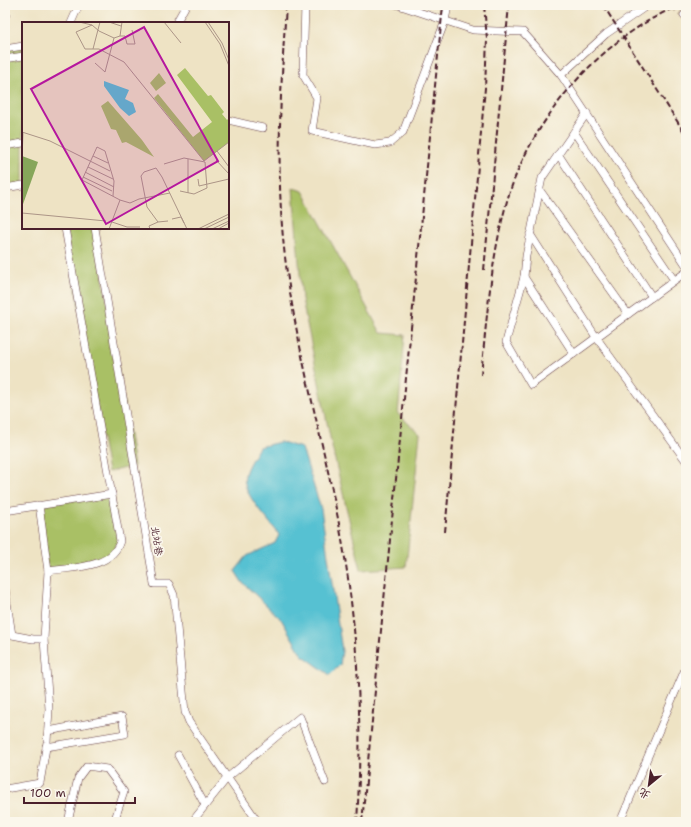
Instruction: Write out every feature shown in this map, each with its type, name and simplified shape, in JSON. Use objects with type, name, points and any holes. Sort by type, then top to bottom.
[{"type":"street","points":[[71,22],[79,5]]},
{"type":"street","points":[[177,22],[186,5]]},
{"type":"street","points":[[305,5],[303,74],[317,98],[312,130],[375,145],[390,143],[403,132],[445,21],[448,5]]},
{"type":"street","points":[[398,5],[473,30],[523,32],[561,75],[686,265]]},
{"type":"street","points":[[561,75],[606,34],[648,5]]},
{"type":"street","points":[[5,49],[22,46]]},
{"type":"street","points":[[5,59],[22,56]]},
{"type":"street","points":[[586,114],[542,178],[530,234],[524,277],[506,342],[531,385],[686,272]]},
{"type":"street","points":[[229,120],[263,128]]},
{"type":"street","points":[[574,132],[674,280]]},
{"type":"street","points":[[5,146],[22,143]]},
{"type":"street","points":[[558,154],[652,297]]},
{"type":"street","points":[[5,185],[22,185]]},
{"type":"street","points":[[539,189],[628,314]]},
{"type":"street","points":[[48,571],[106,560],[118,549],[120,541],[65,229]]},
{"type":"street","name":"北站巷","points":[[95,229],[154,584],[169,584],[174,595],[185,712],[188,722],[258,822]]},
{"type":"street","points":[[530,234],[596,337],[686,461]]},
{"type":"street","points":[[524,277],[574,354]]},
{"type":"street","points":[[5,510],[112,494]]},
{"type":"street","points":[[5,789],[40,783],[46,747],[49,709],[44,639],[48,571],[39,505]]},
{"type":"street","points":[[5,588],[12,635],[33,640],[44,639]]},
{"type":"street","points":[[620,822],[686,667]]},
{"type":"street","points":[[46,747],[125,734],[122,717],[48,730]]},
{"type":"street","points":[[192,822],[227,778],[300,717],[325,782]]},
{"type":"street","points":[[178,754],[206,805]]},
{"type":"street","points":[[68,822],[78,778],[87,766],[107,769],[124,792],[114,822]]},
{"type":"green space","points":[[22,46],[22,185],[5,188],[5,49]]},
{"type":"green space","points":[[293,188],[303,191],[381,333],[405,335],[398,414],[420,434],[406,567],[361,570],[332,447],[302,299]]},
{"type":"green space","points":[[65,229],[95,229],[134,466],[108,472]]},
{"type":"green space","points":[[112,494],[120,540],[106,560],[48,571],[39,505]]},
{"type":"water","points":[[280,442],[302,448],[321,509],[342,651],[340,665],[330,675],[302,655],[281,619],[242,582],[235,571],[247,556],[275,543],[279,535],[251,498],[247,490],[245,475],[247,468],[259,447]]},
{"type":"tunnel","points":[[672,5],[684,15]]},
{"type":"railway","points":[[286,5],[280,131],[280,194],[282,226],[285,257],[296,326],[340,529],[351,602],[358,675],[359,785],[357,822]]},
{"type":"railway","points":[[362,822],[443,5]]},
{"type":"railway","points":[[445,532],[485,88],[487,39],[484,5]]},
{"type":"railway","points":[[484,270],[509,5]]},
{"type":"railway","points":[[603,5],[686,135]]},
{"type":"railway","points":[[481,375],[490,287],[497,244],[507,201],[518,171],[533,140],[552,111],[573,84],[598,59],[624,37],[652,19],[681,5]]}]
